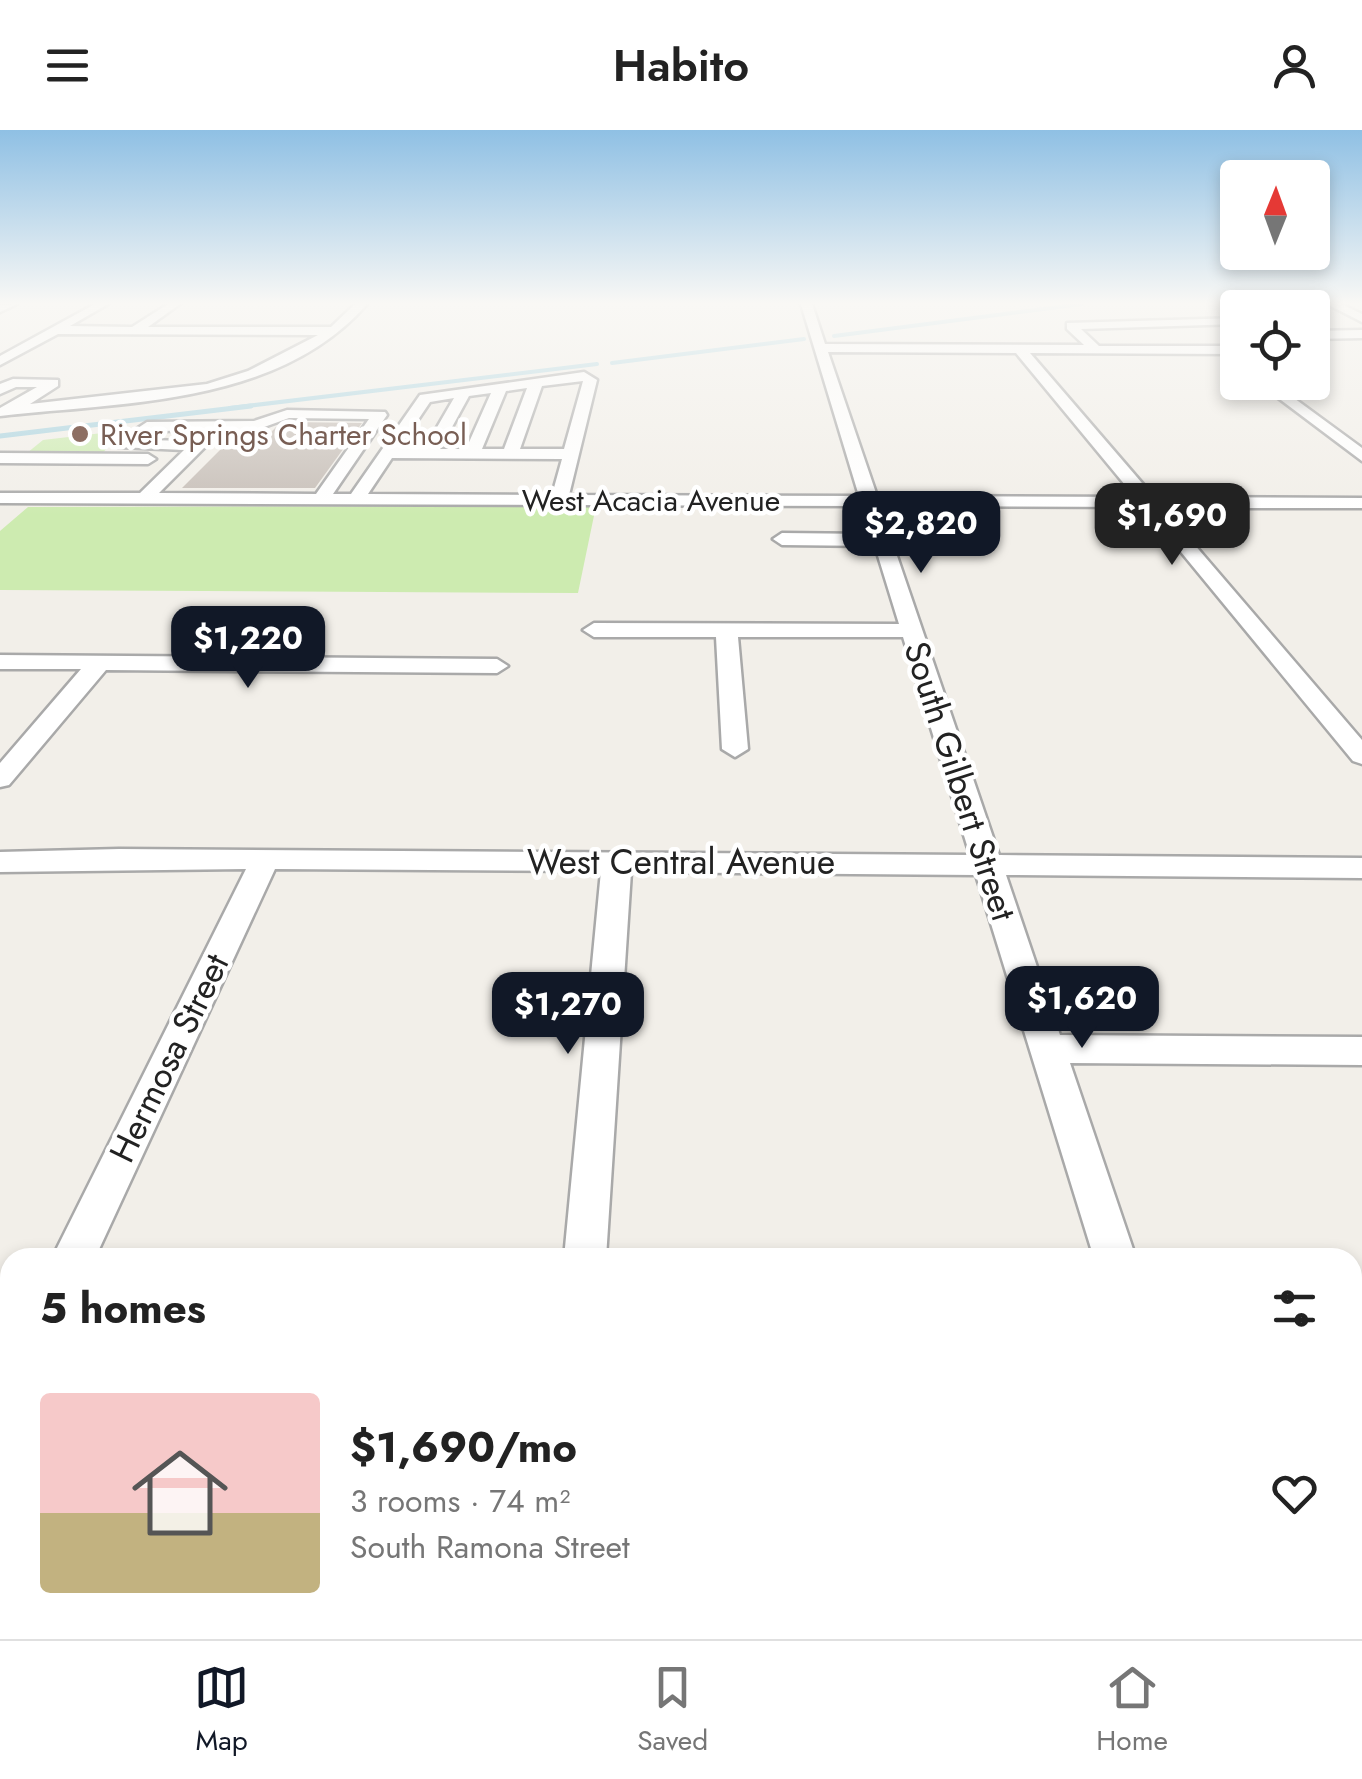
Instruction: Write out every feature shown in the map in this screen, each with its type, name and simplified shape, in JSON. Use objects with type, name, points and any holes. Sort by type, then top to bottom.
[{"type":"street","points":[[4,412],[208,388],[253,374]]},
{"type":"street","name":"South Gilbert Street","points":[[829,374],[1112,1248]]},
{"type":"street","points":[[1041,374],[1362,756]]},
{"type":"street","points":[[356,499],[425,398],[584,376],[590,380],[559,500]]},
{"type":"street","points":[[0,390],[13,382],[53,383],[4,412]]},
{"type":"street","points":[[510,454],[536,383]]},
{"type":"street","points":[[472,454],[500,388]]},
{"type":"street","points":[[37,393],[116,392],[134,398]]},
{"type":"street","points":[[464,392],[438,453],[438,470],[569,462]]},
{"type":"street","points":[[1287,400],[1362,456]]},
{"type":"street","points":[[145,498],[156,478],[186,459],[198,446],[124,444],[146,428],[256,425],[312,409],[380,415],[320,499]]},
{"type":"street","points":[[388,453],[510,454],[569,462]]},
{"type":"street","points":[[0,458],[186,459]]},
{"type":"street","name":"West Acacia Avenue","points":[[4,502],[145,498],[1362,503]]},
{"type":"street","points":[[779,501],[783,547],[883,540]]},
{"type":"street","points":[[594,630],[912,631]]},
{"type":"street","points":[[728,630],[735,749]]},
{"type":"street","points":[[0,662],[497,666]]},
{"type":"street","points":[[0,779],[99,663]]},
{"type":"street","name":"West Central Avenue","points":[[0,862],[265,859],[1362,868]]},
{"type":"street","name":"Hermosa Street","points":[[78,1248],[265,859]]},
{"type":"street","points":[[586,1248],[616,862]]},
{"type":"street","points":[[1047,1049],[1362,1052]]},
{"type":"green space","points":[[128,430],[102,453],[27,453],[43,440]]},
{"type":"green space","points":[[596,506],[578,593],[0,590],[0,531],[28,507]]},
{"type":"building","points":[[290,422],[362,423],[315,488],[182,488],[221,449],[255,449],[276,427]]},
{"type":"waterway","points":[[230,408],[510,374]]},
{"type":"waterway","points":[[0,436],[251,406]]},
{"type":"place","name":"River Springs Charter School","points":[[80,434]]}]
